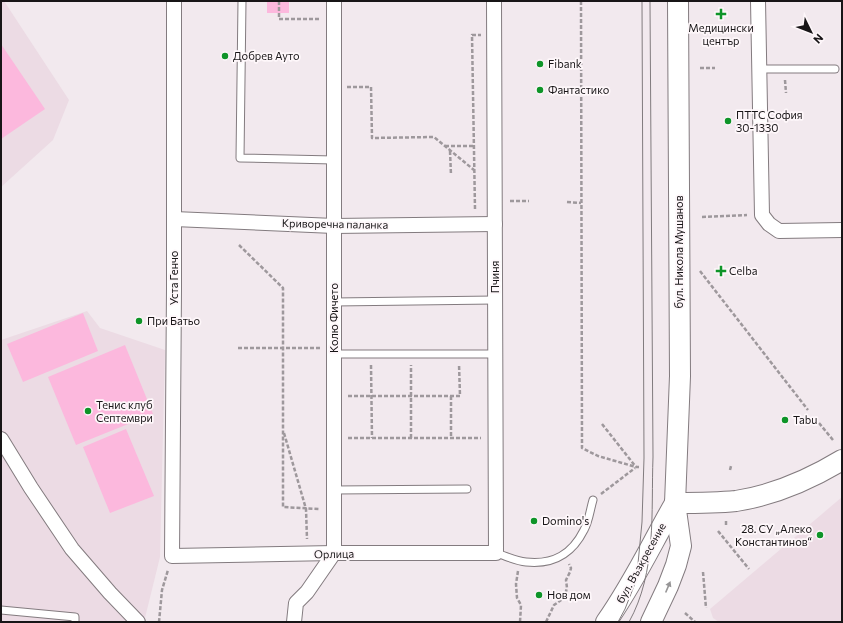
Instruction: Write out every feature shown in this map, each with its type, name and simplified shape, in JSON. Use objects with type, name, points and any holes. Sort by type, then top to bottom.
[{"type":"main road","name":"бул. Никола Мушанов","points":[[674,503],[680,376],[678,1]]},
{"type":"main road","points":[[674,503],[728,502],[766,494],[793,486],[842,460]]},
{"type":"main road","name":"бул. Възкресение","points":[[606,622],[630,587],[650,546],[674,503]]},
{"type":"main road","name":"бул. Възкресение","points":[[651,622],[668,586],[681,546],[674,503]]},
{"type":"street","name":"Уста Генчо","points":[[172,556],[174,1]]},
{"type":"street","name":"Колю Фичето","points":[[334,1],[334,553]]},
{"type":"street","name":"Пчиня","points":[[494,1],[496,553]]},
{"type":"street","points":[[758,1],[762,215],[770,224],[779,230],[842,230]]},
{"type":"street","name":"Криворечна паланка","points":[[174,219],[334,226],[495,224]]},
{"type":"street","points":[[1,439],[31,488],[72,549],[110,593],[138,622]]},
{"type":"street","points":[[294,622],[296,604],[334,553]]},
{"type":"street","name":"Орлица","points":[[172,556],[334,553],[496,553]]},
{"type":"lane","points":[[242,1],[240,158],[334,160]]},
{"type":"lane","points":[[759,69],[834,69]]},
{"type":"lane","points":[[334,302],[495,300]]},
{"type":"lane","points":[[334,354],[495,354]]},
{"type":"lane","points":[[334,490],[467,489]]},
{"type":"lane","points":[[496,553],[526,562],[552,561],[565,554],[572,548],[584,529],[593,500]]},
{"type":"lane","points":[[1,610],[75,617],[74,622]]},
{"type":"path","points":[[280,1],[279,19],[334,19]]},
{"type":"path","points":[[581,1],[582,448],[598,456],[638,467]]},
{"type":"path","points":[[476,224],[472,35],[494,35]]},
{"type":"path","points":[[700,68],[715,68]]},
{"type":"path","points":[[334,87],[371,87],[372,138],[434,137],[475,170]]},
{"type":"path","points":[[445,146],[474,146]]},
{"type":"path","points":[[450,150],[451,175]]},
{"type":"path","points":[[495,201],[529,201]]},
{"type":"path","points":[[567,202],[581,202]]},
{"type":"path","points":[[702,217],[762,215]]},
{"type":"path","points":[[239,245],[283,288],[283,507],[334,509]]},
{"type":"path","points":[[700,271],[808,410]]},
{"type":"path","points":[[238,348],[319,348],[334,354]]},
{"type":"path","points":[[372,354],[372,438]]},
{"type":"path","points":[[411,354],[411,438]]},
{"type":"path","points":[[334,396],[460,396],[459,354]]},
{"type":"path","points":[[451,396],[451,438]]},
{"type":"path","points":[[819,423],[832,440]]},
{"type":"path","points":[[602,424],[638,467]]},
{"type":"path","points":[[283,429],[306,509],[307,554]]},
{"type":"path","points":[[334,439],[496,438]]},
{"type":"path","points":[[730,470],[731,466]]},
{"type":"path","points":[[593,500],[638,467]]},
{"type":"path","points":[[726,519],[726,525]]},
{"type":"path","points":[[718,531],[749,569]]},
{"type":"path","points":[[546,622],[554,605],[564,598],[567,588],[566,580],[571,568],[565,554]]},
{"type":"path","points":[[160,622],[162,590],[172,556]]},
{"type":"path","points":[[520,622],[521,605],[517,598],[517,573],[521,566],[526,562]]},
{"type":"path","points":[[703,572],[706,608]]},
{"type":"path","points":[[685,613],[695,622]]},
{"type":"shaded area","points":[[1,1],[4,1],[69,100],[53,140],[1,187]]},
{"type":"shaded area","points":[[267,1],[289,1],[289,13],[267,13]]},
{"type":"shaded area","points":[[1,44],[45,109],[1,139]]},
{"type":"shaded area","points":[[87,311],[100,328],[165,350],[160,557],[144,622],[1,622],[1,340]]},
{"type":"shaded area","points":[[83,313],[98,351],[23,382],[7,344]]},
{"type":"shaded area","points":[[125,345],[153,414],[76,445],[48,377]]},
{"type":"shaded area","points":[[126,429],[154,496],[110,513],[83,447]]},
{"type":"shaded area","name":"28. СУ „Алеко Константинов“","points":[[842,497],[842,622],[719,622],[713,618],[710,609]]},
{"type":"tram line","points":[[618,622],[625,609],[637,574],[642,522],[644,458],[642,1]]},
{"type":"tram line","points":[[629,622],[638,603],[644,583],[651,541],[652,520],[653,457],[650,1]]},
{"type":"place","name":"Медицински център","points":[[721,14]]},
{"type":"place","name":"Добрев Ауто","points":[[225,56]]},
{"type":"place","name":"Fibank","points":[[540,64]]},
{"type":"place","name":"Фантастико","points":[[540,90]]},
{"type":"place","name":"ПТТС София 30-1330","points":[[728,121]]},
{"type":"place","name":"Celba","points":[[721,271]]},
{"type":"place","name":"При Батьо","points":[[139,321]]},
{"type":"place","name":"Тенис клуб Септември","points":[[88,411]]},
{"type":"place","name":"Tabu","points":[[785,420]]},
{"type":"place","name":"Domino's","points":[[534,521]]},
{"type":"place","name":"28. СУ „Алеко Константинов“","points":[[820,535]]},
{"type":"place","name":"Нов дом","points":[[539,595]]}]
